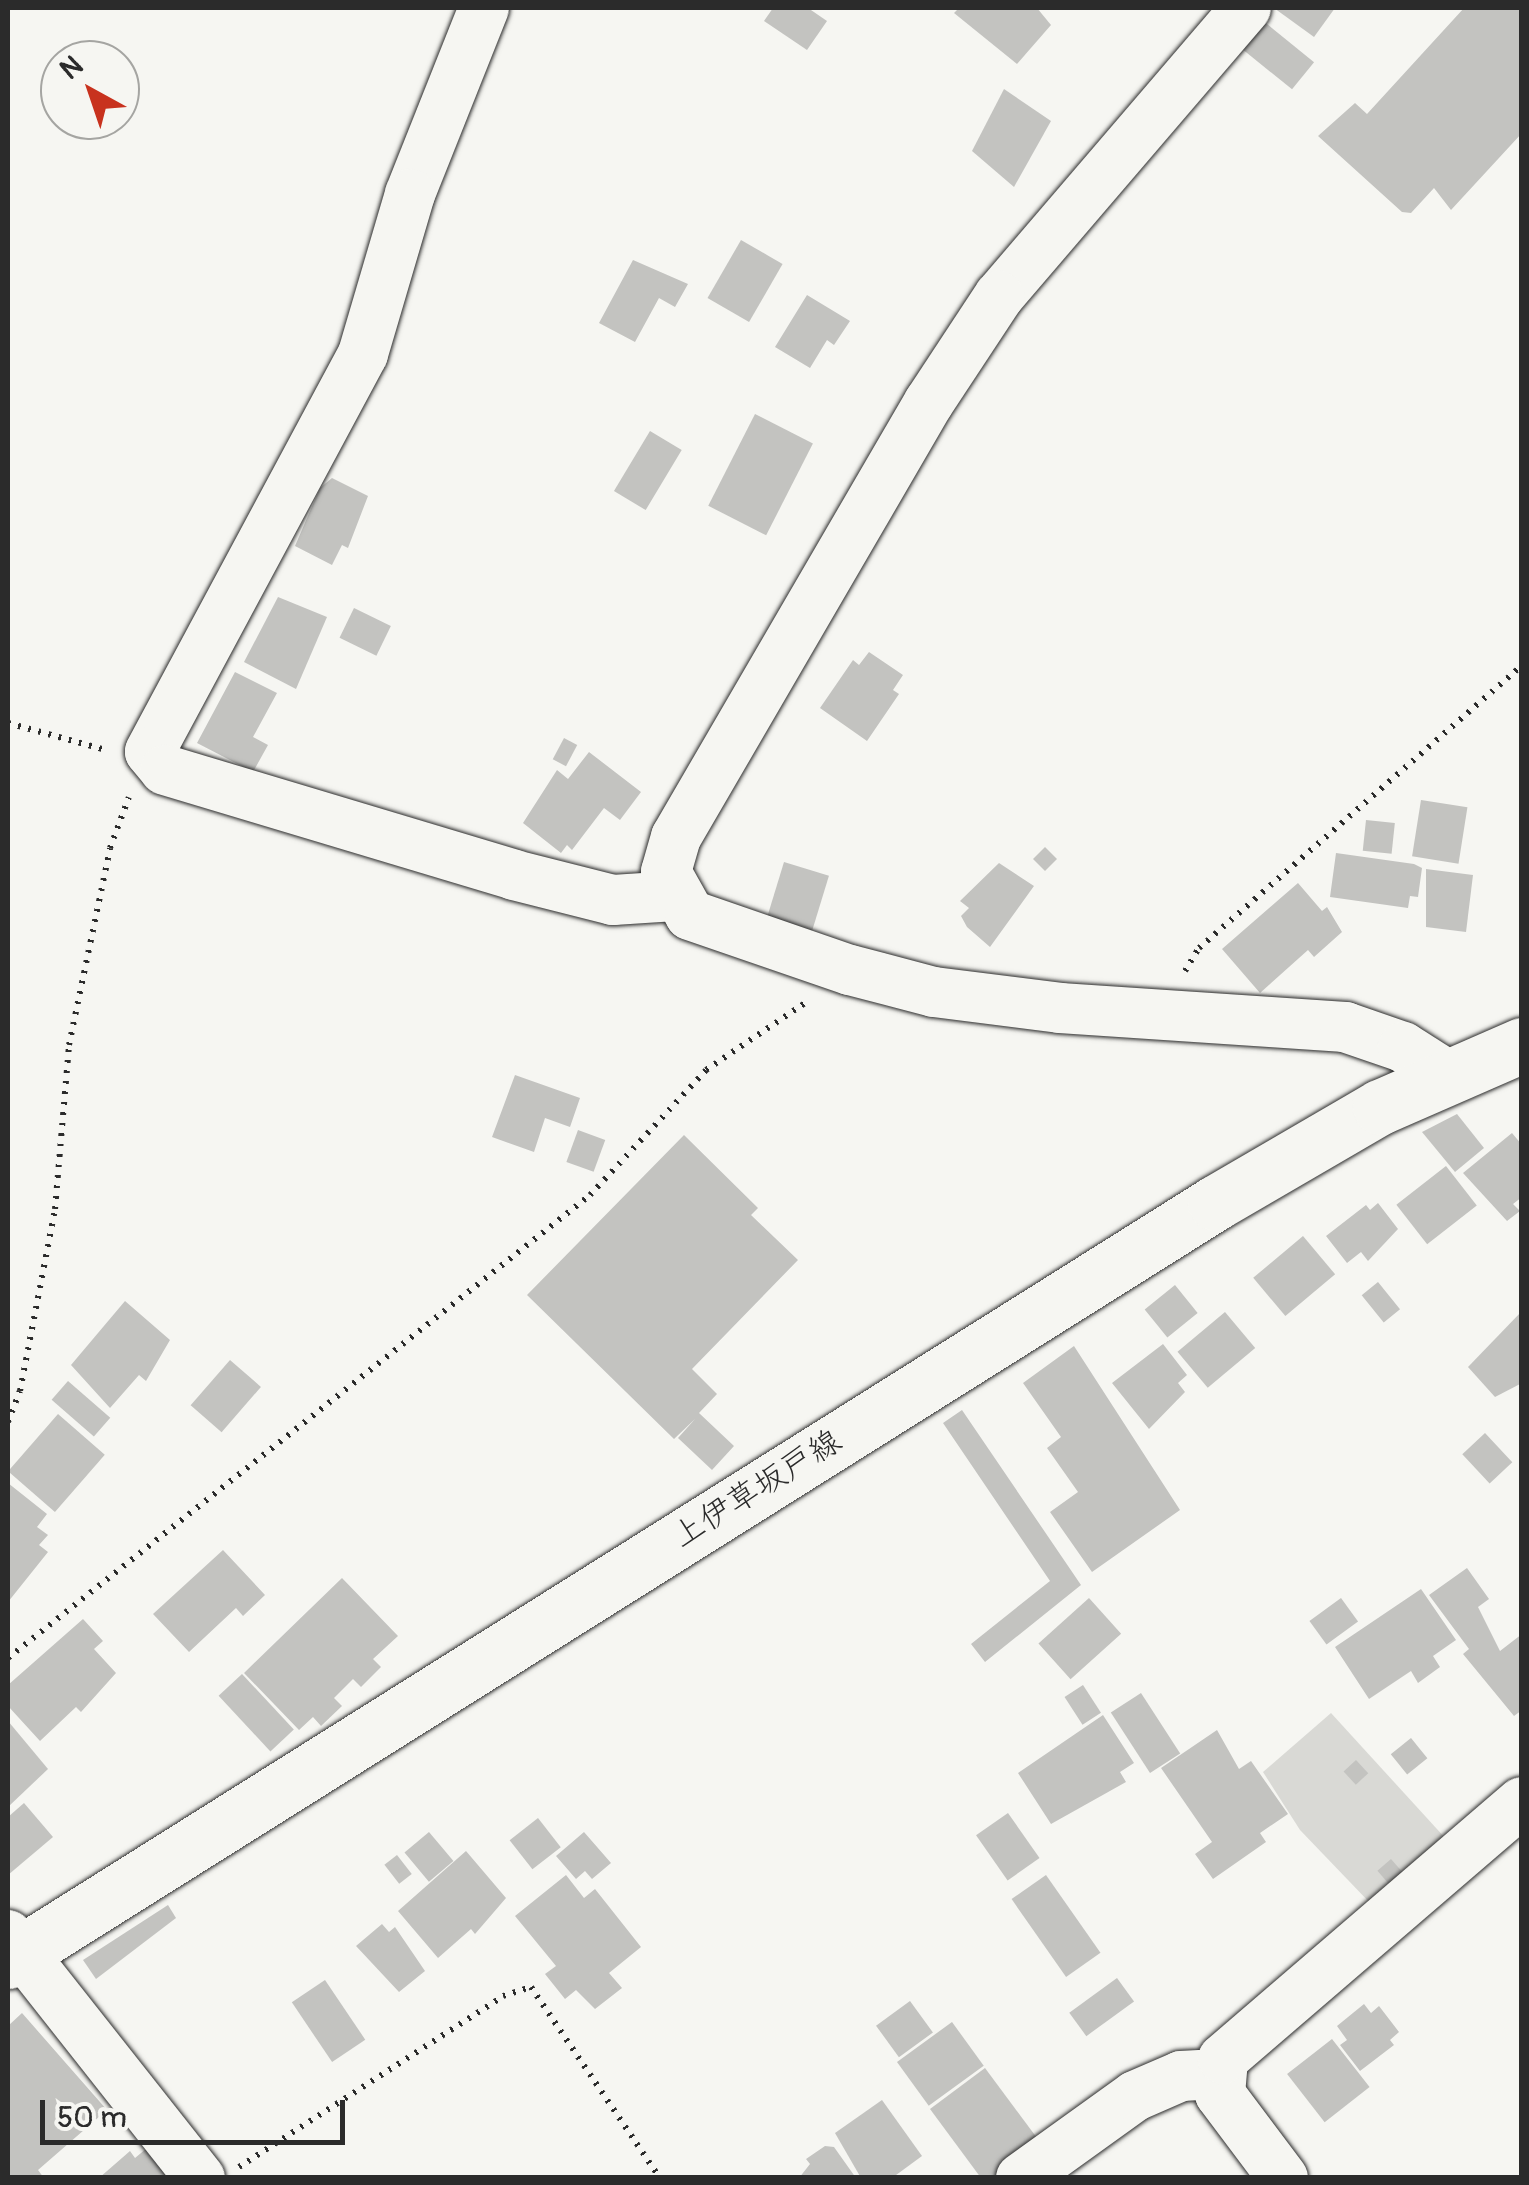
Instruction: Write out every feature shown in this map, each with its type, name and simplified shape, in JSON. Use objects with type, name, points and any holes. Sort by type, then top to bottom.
[{"type":"main road","name":"上伊草坂戸線","points":[[12,1949],[1215,1204],[1446,1074],[1522,1045]]},
{"type":"street","points":[[484,8],[410,194],[363,354],[148,754],[165,770],[514,875],[613,900],[675,896]]},
{"type":"street","points":[[1246,8],[1083,191],[999,296],[928,402],[676,837],[666,872],[675,896],[690,915],[718,930],[850,970],[952,994],[1344,1027],[1403,1047],[1446,1074]]},
{"type":"street","points":[[1282,2178],[1220,2094],[1218,2074],[1223,2058],[1522,1802]]},
{"type":"street","points":[[12,1949],[200,2178]]},
{"type":"street","points":[[1021,2178],[1134,2096],[1181,2076],[1218,2074]]},
{"type":"path","points":[[1170,1014],[1199,948],[1522,665]]},
{"type":"path","points":[[8,723],[148,754],[110,848],[69,1045],[55,1209],[20,1390],[8,1422]]},
{"type":"path","points":[[8,1658],[590,1195],[706,1070],[850,970]]},
{"type":"path","points":[[222,2178],[488,2005],[531,1988],[660,2178]]},
{"type":"shaded area","points":[[1331,1713],[1447,1840],[1371,1904],[1300,1830],[1263,1772]]},
{"type":"building","points":[[773,8],[808,8],[827,21],[807,50],[764,21]]},
{"type":"building","points":[[959,8],[1037,8],[1051,25],[1017,64],[954,13]]},
{"type":"building","points":[[1274,8],[1335,8],[1314,37]]},
{"type":"building","points":[[1464,8],[1522,8],[1522,133],[1451,210],[1434,188],[1411,213],[1402,212],[1318,136],[1355,103],[1367,114]]},
{"type":"building","points":[[1262,20],[1314,62],[1292,89],[1240,47]]},
{"type":"building","points":[[1004,89],[1051,121],[1014,187],[972,151]]},
{"type":"building","points":[[741,240],[783,264],[749,322],[708,298]]},
{"type":"building","points":[[633,260],[688,284],[675,307],[659,298],[635,342],[599,323]]},
{"type":"building","points":[[807,295],[850,321],[834,345],[827,340],[810,368],[775,347]]},
{"type":"building","points":[[755,414],[813,444],[766,535],[708,506]]},
{"type":"building","points":[[650,431],[682,450],[646,510],[614,491]]},
{"type":"building","points":[[332,478],[368,496],[348,548],[342,545],[332,565],[295,546],[320,488]]},
{"type":"building","points":[[278,597],[327,617],[296,689],[244,662]]},
{"type":"building","points":[[354,608],[391,626],[376,656],[340,638]]},
{"type":"building","points":[[869,652],[903,675],[893,690],[899,694],[867,741],[820,708],[853,660],[859,665]]},
{"type":"building","points":[[235,672],[277,693],[253,737],[268,745],[253,772],[197,743]]},
{"type":"building","points":[[564,738],[577,745],[566,766],[553,759]]},
{"type":"building","points":[[589,752],[641,792],[620,820],[604,808],[572,850],[567,845],[561,853],[523,823],[557,770],[568,779]]},
{"type":"building","points":[[1421,800],[1467,807],[1459,864],[1412,856]]},
{"type":"building","points":[[1366,820],[1395,823],[1392,854],[1363,851]]},
{"type":"building","points":[[1045,847],[1057,859],[1045,871],[1033,859]]},
{"type":"building","points":[[1336,853],[1422,868],[1418,897],[1410,896],[1408,908],[1330,897]]},
{"type":"building","points":[[784,862],[829,876],[811,936],[766,922]]},
{"type":"building","points":[[999,863],[1034,886],[990,947],[967,927],[961,916],[969,908],[960,901]]},
{"type":"building","points":[[1426,869],[1473,875],[1466,932],[1426,927]]},
{"type":"building","points":[[1298,883],[1322,911],[1327,907],[1342,932],[1314,957],[1308,950],[1260,993],[1222,949]]},
{"type":"building","points":[[515,1075],[580,1098],[570,1127],[545,1118],[534,1152],[492,1137]]},
{"type":"building","points":[[1457,1114],[1484,1148],[1455,1172],[1422,1132]]},
{"type":"building","points":[[578,1130],[605,1140],[594,1172],[566,1162]]},
{"type":"building","points":[[1512,1133],[1522,1145],[1522,1197],[1513,1204],[1520,1211],[1507,1221],[1463,1173]]},
{"type":"building","points":[[684,1135],[758,1208],[751,1215],[798,1260],[692,1369],[717,1394],[699,1413],[734,1446],[712,1470],[678,1438],[695,1419],[674,1439],[527,1295]]},
{"type":"building","points":[[1446,1166],[1477,1205],[1427,1244],[1396,1205]]},
{"type":"building","points":[[1378,1203],[1398,1229],[1368,1261],[1361,1252],[1347,1263],[1326,1236],[1366,1205],[1370,1210]]},
{"type":"building","points":[[1303,1236],[1335,1274],[1285,1316],[1253,1278]]},
{"type":"building","points":[[1378,1282],[1400,1309],[1384,1322],[1362,1295]]},
{"type":"building","points":[[1175,1285],[1198,1313],[1167,1338],[1145,1310]]},
{"type":"building","points":[[125,1301],[170,1340],[146,1381],[139,1375],[110,1408],[71,1365]]},
{"type":"building","points":[[1522,1311],[1522,1383],[1495,1397],[1468,1367]]},
{"type":"building","points":[[1225,1312],[1255,1348],[1208,1388],[1178,1352]]},
{"type":"building","points":[[1163,1344],[1187,1375],[1178,1383],[1185,1392],[1149,1429],[1112,1383]]},
{"type":"building","points":[[1074,1346],[1180,1510],[1092,1572],[1050,1512],[1078,1492],[1047,1448],[1061,1437],[1023,1383]]},
{"type":"building","points":[[230,1360],[261,1387],[222,1432],[191,1405]]},
{"type":"building","points":[[68,1381],[110,1418],[94,1437],[52,1400]]},
{"type":"building","points":[[962,1410],[1081,1585],[985,1662],[971,1644],[1050,1581],[943,1423]]},
{"type":"building","points":[[58,1414],[105,1455],[55,1512],[8,1471]]},
{"type":"building","points":[[1485,1433],[1512,1462],[1490,1483],[1462,1454]]},
{"type":"building","points":[[8,1483],[47,1514],[37,1527],[48,1535],[39,1545],[48,1552],[8,1602]]},
{"type":"building","points":[[223,1550],[265,1595],[243,1616],[236,1608],[189,1652],[153,1614]]},
{"type":"building","points":[[1467,1568],[1489,1599],[1478,1607],[1500,1651],[1522,1634],[1522,1710],[1514,1716],[1463,1654],[1469,1649],[1429,1595]]},
{"type":"building","points":[[342,1578],[398,1636],[373,1659],[381,1667],[361,1687],[353,1679],[334,1698],[342,1706],[321,1726],[313,1717],[299,1730],[244,1673]]},
{"type":"building","points":[[1421,1589],[1456,1640],[1433,1656],[1440,1667],[1418,1683],[1411,1671],[1369,1699],[1335,1647]]},
{"type":"building","points":[[1089,1598],[1121,1634],[1071,1679],[1038,1644]]},
{"type":"building","points":[[1341,1598],[1358,1621],[1326,1644],[1309,1621]]},
{"type":"building","points":[[83,1619],[103,1641],[94,1649],[116,1673],[81,1712],[76,1707],[40,1741],[8,1706],[8,1685]]},
{"type":"building","points":[[242,1674],[294,1730],[270,1751],[219,1696]]},
{"type":"building","points":[[1083,1685],[1101,1713],[1083,1725],[1065,1697]]},
{"type":"building","points":[[1141,1693],[1180,1753],[1150,1773],[1111,1713]]},
{"type":"building","points":[[1103,1715],[1134,1763],[1120,1772],[1126,1782],[1051,1824],[1018,1773]]},
{"type":"building","points":[[8,1721],[48,1769],[8,1807]]},
{"type":"building","points":[[1217,1730],[1239,1769],[1251,1761],[1288,1814],[1260,1833],[1266,1842],[1213,1879],[1195,1854],[1212,1842],[1161,1768]]},
{"type":"building","points":[[1411,1738],[1427,1758],[1407,1775],[1391,1754]]},
{"type":"building","points":[[1356,1760],[1368,1773],[1356,1785],[1344,1772]]},
{"type":"building","points":[[24,1803],[53,1837],[8,1875],[8,1817]]},
{"type":"building","points":[[1008,1813],[1040,1858],[1008,1880],[976,1835]]},
{"type":"building","points":[[538,1818],[561,1847],[532,1869],[510,1840]]},
{"type":"building","points":[[429,1832],[453,1861],[429,1882],[404,1853]]},
{"type":"building","points":[[584,1832],[611,1863],[592,1879],[585,1871],[576,1879],[556,1856]]},
{"type":"building","points":[[466,1851],[506,1898],[475,1934],[471,1929],[438,1958],[398,1911]]},
{"type":"building","points":[[397,1855],[412,1874],[399,1884],[384,1865]]},
{"type":"building","points":[[1391,1859],[1405,1875],[1391,1887],[1377,1871]]},
{"type":"building","points":[[566,1875],[584,1898],[595,1889],[641,1947],[609,1973],[622,1988],[595,2009],[576,1990],[565,1999],[545,1974],[556,1966],[515,1916]]},
{"type":"building","points":[[1046,1875],[1100,1953],[1066,1977],[1012,1899]]},
{"type":"building","points":[[168,1905],[176,1918],[96,1979],[83,1960]]},
{"type":"building","points":[[382,1924],[389,1932],[395,1927],[425,1971],[399,1992],[356,1946]]},
{"type":"building","points":[[1117,1978],[1134,2001],[1086,2036],[1069,2013]]},
{"type":"building","points":[[325,1980],[365,2040],[332,2062],[292,2002]]},
{"type":"building","points":[[910,2001],[933,2033],[899,2057],[876,2026]]},
{"type":"building","points":[[1364,2004],[1371,2013],[1379,2006],[1399,2032],[1390,2040],[1394,2045],[1360,2071],[1340,2045],[1347,2040],[1337,2026]]},
{"type":"building","points":[[22,2013],[107,2110],[38,2170],[44,2178],[8,2178],[8,2026]]},
{"type":"building","points":[[952,2022],[984,2066],[929,2106],[897,2062]]},
{"type":"building","points":[[1332,2039],[1370,2087],[1325,2122],[1287,2074]]},
{"type":"building","points":[[985,2068],[1040,2142],[991,2178],[981,2178],[930,2109]]},
{"type":"building","points":[[882,2100],[922,2156],[892,2178],[861,2178],[835,2133]]},
{"type":"building","points":[[825,2146],[834,2147],[856,2178],[799,2178],[810,2164],[806,2159]]},
{"type":"building","points":[[147,2148],[173,2178],[99,2178],[130,2151],[135,2158]]}]
